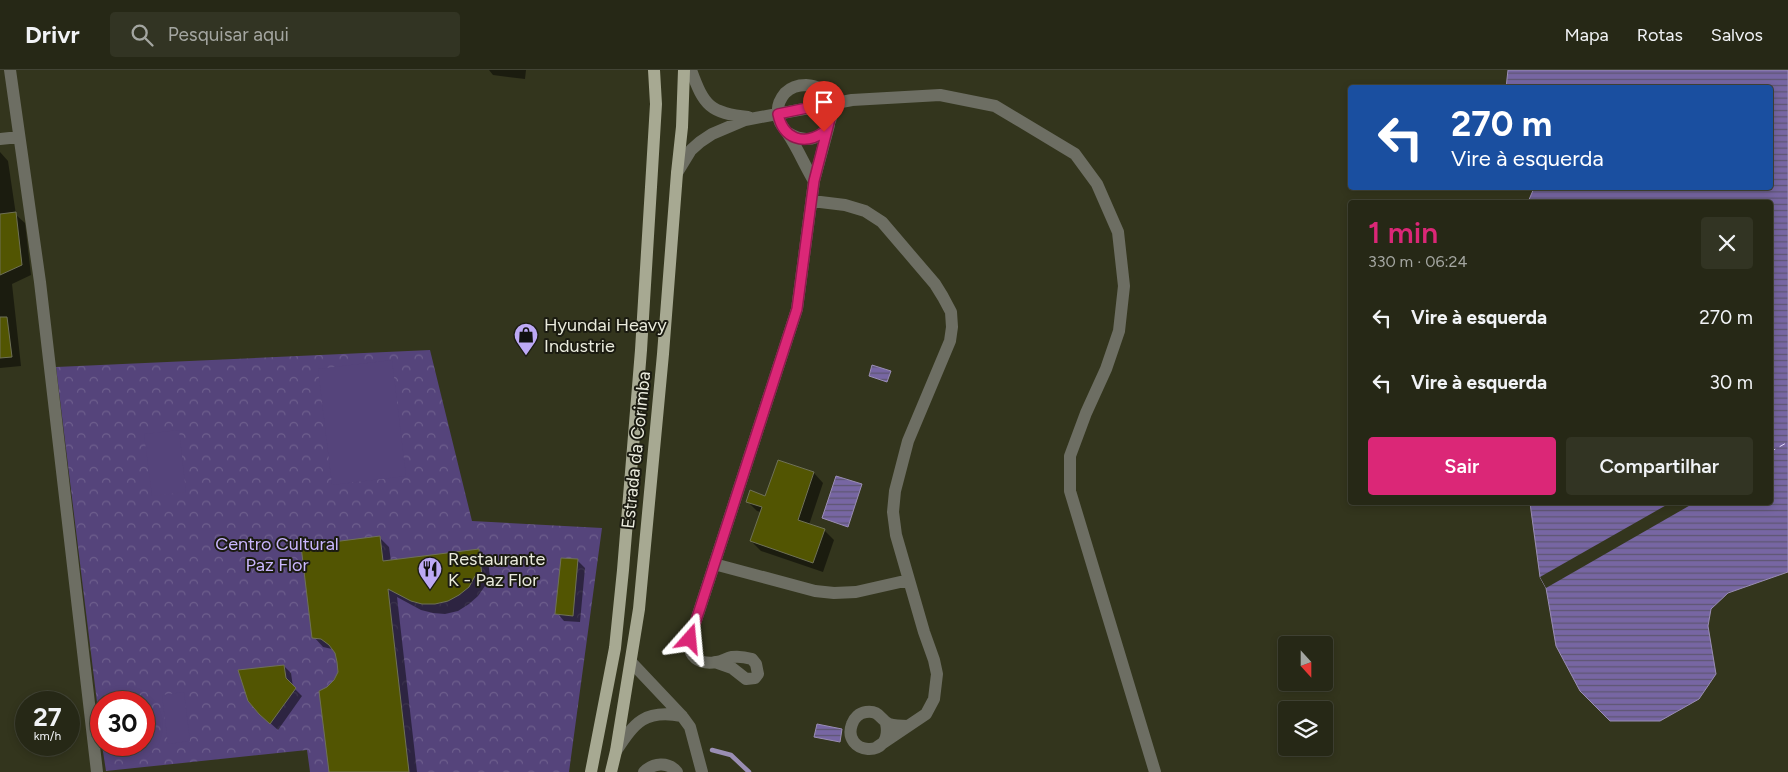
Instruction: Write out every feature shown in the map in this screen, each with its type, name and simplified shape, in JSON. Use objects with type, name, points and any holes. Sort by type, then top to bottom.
[{"type":"main road","name":"Estrada da Corimba","points":[[591,772],[615,648],[623,570],[641,350],[656,104],[654,70]]},
{"type":"main road","name":"Estrada da Corimba","points":[[610,772],[616,751],[639,609],[682,127],[684,70]]},
{"type":"street","points":[[10,70],[40,282],[97,772]]},
{"type":"street","points":[[690,70],[702,95],[710,106],[717,111],[727,115],[758,118]]},
{"type":"street","points":[[715,662],[698,660],[692,656],[688,648],[797,309],[814,181],[832,111],[831,103],[824,92],[818,88],[804,85],[796,86],[784,94],[780,100],[778,114],[782,128],[788,134],[814,181]]},
{"type":"street","points":[[677,173],[691,150],[700,142],[712,134],[745,120],[852,100],[940,95],[995,106],[1075,154],[1097,184],[1118,232],[1124,286],[1119,331],[1106,370],[1086,413],[1070,456],[1070,491],[1155,772]]},
{"type":"street","points":[[788,134],[802,139],[810,139],[824,132],[829,125]]},
{"type":"street","points":[[0,138],[19,137]]},
{"type":"street","points":[[812,201],[845,205],[865,211],[882,222],[935,284],[951,312],[952,327],[950,341],[908,441],[895,491],[893,512],[896,535],[934,660],[937,674],[934,699],[926,714],[877,747]]},
{"type":"street","points":[[714,564],[815,592],[856,592],[909,580]]},
{"type":"street","points":[[631,662],[690,727],[702,772]]},
{"type":"street","points":[[616,751],[630,729],[647,717],[666,712],[682,716]]},
{"type":"street","points":[[868,712],[878,714],[886,723],[887,737],[883,744],[877,747],[864,749],[852,740],[851,727],[853,720],[858,716],[868,712]]},
{"type":"street","points":[[886,723],[908,726]]},
{"type":"street","points":[[644,772],[652,765],[660,764],[668,765],[676,769],[677,772]]},
{"type":"green space","name":"Centro Cultural Paz Flor","points":[[430,350],[472,521],[602,528],[569,772],[310,772],[307,750],[106,771],[104,756],[155,756],[155,691],[96,691],[56,367]]},
{"type":"green space","points":[[392,360],[406,476],[332,485],[318,369]]},
{"type":"green space","points":[[179,430],[186,492],[152,496],[144,434]]},
{"type":"green space","points":[[184,692],[190,741],[168,744],[162,695]]},
{"type":"shaded area","points":[[1508,70],[1788,70],[1788,572],[1728,593],[1711,609],[1708,626],[1716,674],[1699,699],[1660,721],[1610,721],[1580,691],[1556,646],[1546,588],[1540,577],[1530,505],[1773,505],[1773,200],[1529,200],[1533,190],[1773,190],[1773,85],[1506,85]]},
{"type":"shaded area","points":[[872,365],[891,371],[887,382],[869,376]]},
{"type":"shaded area","points":[[836,476],[862,484],[848,527],[822,518]]},
{"type":"shaded area","points":[[817,724],[842,729],[840,742],[814,737]]},
{"type":"pier","points":[[1666,505],[1691,505],[1546,588],[1540,577]]},
{"type":"building","points":[[16,212],[22,265],[0,275],[0,214]]},
{"type":"building","points":[[0,317],[7,317],[12,357],[0,358]]},
{"type":"building","points":[[778,460],[814,472],[798,520],[825,529],[813,563],[750,541],[762,507],[746,502],[750,490],[765,496]]},
{"type":"building","points":[[380,536],[383,561],[479,549],[482,576],[475,576],[469,587],[459,595],[448,601],[435,604],[422,604],[411,601],[388,589],[409,772],[329,772],[319,691],[327,687],[334,680],[338,672],[337,662],[335,653],[329,645],[321,639],[312,638],[301,546]]},
{"type":"building","points":[[561,558],[578,559],[573,616],[555,614]]},
{"type":"building","points":[[284,665],[286,678],[296,688],[270,724],[248,701],[238,670]]},
{"type":"waterway","points":[[712,750],[731,755],[749,772]]},
{"type":"ferry route","points":[[1773,450],[1788,442]]},
{"type":"place","name":"Hyundai Heavy Industrie","points":[[526,356]]},
{"type":"place","name":"Restaurante K - Paz Flor","points":[[430,590]]},
{"type":"route","points":[[690,639],[797,309],[814,181],[832,118],[831,103],[778,114],[782,128],[794,137],[810,139],[824,132]]}]
